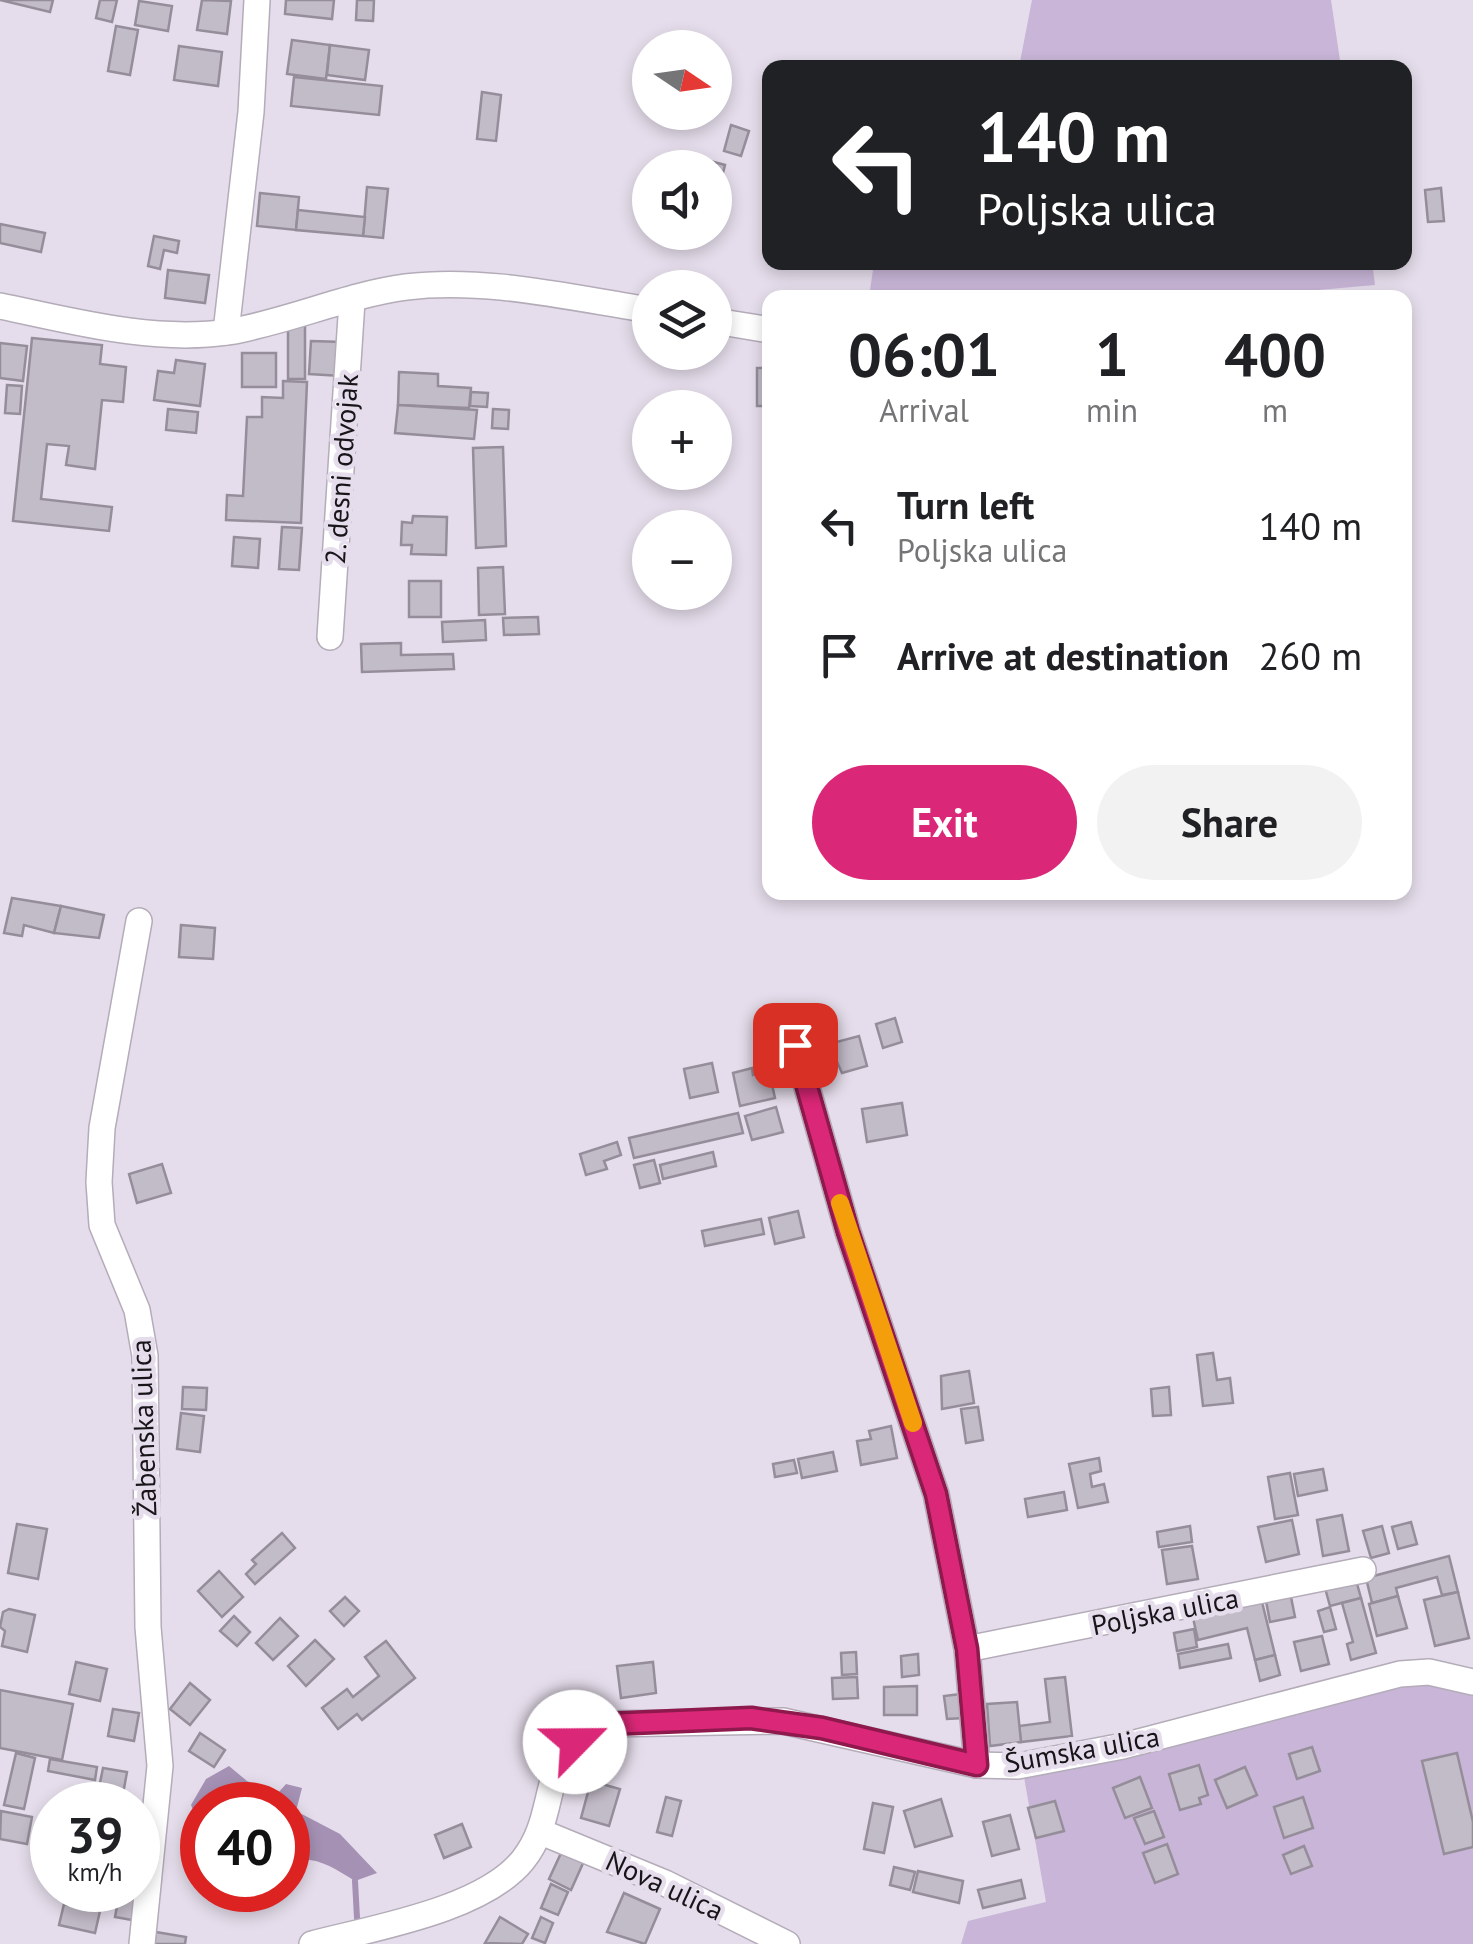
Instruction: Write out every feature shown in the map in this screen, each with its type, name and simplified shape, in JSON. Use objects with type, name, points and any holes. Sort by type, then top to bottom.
[{"type":"street","points":[[226,332],[251,112],[257,0]]},
{"type":"street","points":[[0,306],[165,334],[226,332],[405,288],[437,286],[497,288],[632,307]]},
{"type":"street","name":"2. desni odvojak","points":[[330,636],[352,301]]},
{"type":"street","points":[[732,323],[762,329]]},
{"type":"street","name":"Žabenska ulica","points":[[140,921],[102,1128],[98,1182],[102,1225],[138,1310],[146,1356],[148,1627],[160,1766],[142,1944]]},
{"type":"street","points":[[795,1045],[848,1232],[936,1494],[967,1649],[977,1765]]},
{"type":"street","name":"Poljska ulica","points":[[967,1649],[1363,1570]]},
{"type":"street","name":"Šumska ulica","points":[[312,1944],[417,1916],[480,1892],[524,1860],[540,1832],[558,1762],[582,1735],[608,1724],[784,1721],[977,1765],[1018,1766],[1123,1746],[1400,1674],[1429,1672],[1473,1682]]},
{"type":"street","name":"Nova ulica","points":[[540,1832],[665,1882],[787,1944]]},
{"type":"shaded area","points":[[1032,0],[1331,0],[1340,60],[1020,60]]},
{"type":"shaded area","points":[[873,270],[1373,270],[1375,285],[1318,290],[870,290]]},
{"type":"shaded area","points":[[1426,1681],[1473,1693],[1473,1944],[961,1944],[968,1921],[1046,1902],[1024,1777],[1394,1685]]},
{"type":"shaded area","points":[[229,1766],[250,1782],[204,1782]]},
{"type":"shaded area","points":[[310,1818],[340,1834],[377,1873],[355,1881],[310,1860]]},
{"type":"building","points":[[0,0],[53,0],[50,12]]},
{"type":"building","points":[[100,0],[117,0],[112,22],[96,18]]},
{"type":"building","points":[[202,0],[231,1],[227,34],[197,30]]},
{"type":"building","points":[[286,0],[334,0],[332,19],[285,14]]},
{"type":"building","points":[[357,0],[374,0],[373,21],[356,20]]},
{"type":"building","points":[[139,1],[172,6],[168,31],[135,25]]},
{"type":"building","points":[[116,26],[138,30],[130,75],[108,71]]},
{"type":"building","points":[[292,40],[330,45],[326,79],[287,74]]},
{"type":"building","points":[[330,45],[369,50],[365,80],[327,75]]},
{"type":"building","points":[[179,46],[222,52],[218,86],[174,80]]},
{"type":"building","points":[[294,77],[382,86],[379,115],[291,106]]},
{"type":"building","points":[[482,92],[501,95],[496,141],[477,139]]},
{"type":"building","points":[[732,125],[749,131],[741,156],[724,150]]},
{"type":"building","points":[[367,187],[388,189],[383,238],[363,236]]},
{"type":"building","points":[[1441,188],[1444,221],[1428,222],[1425,190]]},
{"type":"building","points":[[260,193],[299,197],[296,230],[257,226]]},
{"type":"building","points":[[298,210],[365,217],[363,236],[296,230]]},
{"type":"building","points":[[0,224],[45,233],[41,252],[0,243]]},
{"type":"building","points":[[154,236],[179,241],[177,253],[164,250],[160,269],[148,266]]},
{"type":"building","points":[[168,270],[209,275],[205,303],[165,298]]},
{"type":"building","points":[[288,325],[305,325],[305,379],[288,379]]},
{"type":"building","points":[[32,338],[102,345],[100,364],[126,367],[123,402],[102,400],[95,469],[66,465],[69,446],[47,444],[41,499],[112,507],[109,531],[13,521]]},
{"type":"building","points":[[311,341],[343,342],[341,376],[309,374]]},
{"type":"building","points":[[0,343],[27,346],[23,381],[0,378]]},
{"type":"building","points":[[242,353],[276,353],[276,387],[242,387]]},
{"type":"building","points":[[176,360],[205,364],[200,406],[154,400],[158,371],[174,373]]},
{"type":"building","points":[[757,368],[762,368],[762,406],[757,406]]},
{"type":"building","points":[[399,372],[438,374],[438,386],[471,388],[469,408],[398,405]]},
{"type":"building","points":[[283,381],[307,382],[301,523],[226,520],[227,495],[243,496],[247,417],[262,417],[262,397],[283,398]]},
{"type":"building","points":[[7,385],[22,386],[20,414],[5,413]]},
{"type":"building","points":[[471,392],[488,393],[487,407],[470,406]]},
{"type":"building","points":[[398,405],[477,410],[474,439],[395,433]]},
{"type":"building","points":[[168,409],[198,412],[196,433],[166,430]]},
{"type":"building","points":[[493,409],[509,410],[508,429],[492,428]]},
{"type":"building","points":[[503,447],[506,546],[476,548],[473,448]]},
{"type":"building","points":[[413,516],[447,517],[446,555],[411,554],[412,545],[401,545],[402,522],[412,523]]},
{"type":"building","points":[[282,527],[302,528],[299,570],[279,569]]},
{"type":"building","points":[[234,537],[260,539],[258,568],[232,566]]},
{"type":"building","points":[[503,567],[505,614],[479,615],[478,568]]},
{"type":"building","points":[[409,581],[441,581],[441,617],[409,617]]},
{"type":"building","points":[[538,617],[539,634],[504,635],[503,618]]},
{"type":"building","points":[[485,620],[486,640],[443,642],[442,622]]},
{"type":"building","points":[[401,643],[401,655],[453,654],[454,669],[362,672],[361,644]]},
{"type":"building","points":[[12,898],[61,906],[54,933],[24,925],[22,936],[4,933]]},
{"type":"building","points":[[61,906],[104,915],[99,938],[54,933]]},
{"type":"building","points":[[181,925],[215,928],[213,959],[179,957]]},
{"type":"building","points":[[895,1018],[902,1042],[883,1048],[876,1024]]},
{"type":"building","points":[[859,1036],[867,1066],[842,1073],[829,1044]]},
{"type":"building","points":[[712,1063],[718,1092],[690,1098],[684,1069]]},
{"type":"building","points":[[752,1068],[753,1075],[769,1071],[775,1098],[740,1106],[733,1073]]},
{"type":"building","points":[[902,1103],[907,1135],[867,1142],[862,1109]]},
{"type":"building","points":[[776,1107],[783,1132],[752,1140],[745,1116]]},
{"type":"building","points":[[738,1113],[743,1133],[634,1158],[629,1138]]},
{"type":"building","points":[[617,1142],[621,1155],[604,1161],[607,1169],[586,1175],[580,1154]]},
{"type":"building","points":[[713,1152],[716,1166],[663,1179],[660,1165]]},
{"type":"building","points":[[654,1160],[660,1183],[640,1188],[634,1165]]},
{"type":"building","points":[[162,1164],[171,1193],[137,1203],[129,1174]]},
{"type":"building","points":[[798,1211],[804,1237],[775,1244],[769,1218]]},
{"type":"building","points":[[761,1219],[764,1234],[705,1246],[702,1231]]},
{"type":"building","points":[[1213,1353],[1217,1380],[1230,1378],[1233,1403],[1203,1406],[1197,1355]]},
{"type":"building","points":[[969,1371],[974,1403],[942,1409],[941,1376]]},
{"type":"building","points":[[183,1387],[207,1388],[206,1410],[182,1409]]},
{"type":"building","points":[[1169,1387],[1171,1415],[1153,1416],[1151,1389]]},
{"type":"building","points":[[978,1407],[983,1440],[966,1443],[961,1409]]},
{"type":"building","points":[[181,1413],[204,1416],[200,1452],[177,1449]]},
{"type":"building","points":[[891,1426],[897,1458],[861,1465],[857,1441],[871,1439],[869,1431]]},
{"type":"building","points":[[833,1452],[837,1471],[802,1478],[798,1459]]},
{"type":"building","points":[[1099,1458],[1101,1471],[1090,1474],[1092,1487],[1104,1484],[1108,1502],[1078,1508],[1069,1464]]},
{"type":"building","points":[[794,1460],[797,1473],[775,1477],[773,1464]]},
{"type":"building","points":[[1323,1469],[1327,1490],[1298,1496],[1294,1474]]},
{"type":"building","points":[[1290,1473],[1298,1515],[1275,1519],[1268,1477]]},
{"type":"building","points":[[1064,1492],[1067,1510],[1028,1517],[1025,1499]]},
{"type":"building","points":[[1342,1515],[1349,1551],[1323,1556],[1317,1520]]},
{"type":"building","points":[[1292,1520],[1299,1554],[1266,1562],[1258,1527]]},
{"type":"building","points":[[1411,1522],[1417,1544],[1398,1549],[1392,1527]]},
{"type":"building","points":[[17,1524],[47,1529],[38,1579],[8,1573]]},
{"type":"building","points":[[1190,1526],[1192,1542],[1159,1547],[1157,1532]]},
{"type":"building","points":[[1382,1526],[1389,1553],[1371,1558],[1363,1531]]},
{"type":"building","points":[[282,1533],[295,1548],[255,1584],[246,1574],[256,1564],[252,1560]]},
{"type":"building","points":[[1192,1546],[1198,1579],[1167,1584],[1162,1550]]},
{"type":"building","points":[[1449,1556],[1458,1592],[1442,1595],[1437,1577],[1396,1588],[1398,1596],[1372,1603],[1366,1578]]},
{"type":"building","points":[[219,1571],[243,1597],[222,1617],[198,1591]]},
{"type":"building","points":[[1356,1580],[1361,1598],[1330,1606],[1325,1588]]},
{"type":"building","points":[[1458,1592],[1469,1638],[1435,1646],[1424,1600]]},
{"type":"building","points":[[1398,1596],[1407,1628],[1377,1636],[1369,1604]]},
{"type":"building","points":[[345,1597],[359,1611],[344,1626],[330,1611]]},
{"type":"building","points":[[1291,1597],[1295,1617],[1270,1622],[1266,1601]]},
{"type":"building","points":[[1361,1598],[1376,1653],[1351,1660],[1347,1644],[1353,1642],[1342,1603]]},
{"type":"building","points":[[1262,1602],[1275,1655],[1255,1660],[1247,1628],[1198,1640],[1193,1618]]},
{"type":"building","points":[[1330,1607],[1336,1629],[1324,1632],[1318,1611]]},
{"type":"building","points":[[9,1609],[35,1615],[27,1652],[2,1646],[5,1631],[0,1627],[3,1612]]},
{"type":"building","points":[[234,1616],[250,1632],[237,1646],[220,1631]]},
{"type":"building","points":[[280,1618],[298,1636],[273,1660],[256,1643]]},
{"type":"building","points":[[1194,1629],[1197,1647],[1177,1651],[1174,1633]]},
{"type":"building","points":[[1322,1636],[1329,1664],[1301,1671],[1294,1642]]},
{"type":"building","points":[[315,1640],[334,1659],[306,1686],[288,1666]]},
{"type":"building","points":[[386,1641],[415,1678],[362,1720],[357,1714],[338,1729],[322,1708],[347,1689],[353,1697],[379,1676],[365,1657]]},
{"type":"building","points":[[1228,1644],[1231,1658],[1180,1668],[1178,1654]]},
{"type":"building","points":[[856,1652],[857,1674],[842,1675],[841,1653]]},
{"type":"building","points":[[918,1654],[919,1675],[902,1677],[901,1656]]},
{"type":"building","points":[[1275,1655],[1280,1675],[1260,1681],[1255,1660]]},
{"type":"building","points":[[76,1662],[107,1669],[100,1701],[69,1694]]},
{"type":"building","points":[[653,1662],[656,1693],[621,1698],[617,1666]]},
{"type":"building","points":[[857,1677],[858,1698],[833,1699],[832,1678]]},
{"type":"building","points":[[1065,1677],[1072,1736],[1021,1742],[1019,1726],[1050,1722],[1045,1679]]},
{"type":"building","points":[[190,1683],[210,1700],[190,1725],[170,1709]]},
{"type":"building","points":[[917,1686],[917,1715],[884,1715],[884,1687]]},
{"type":"building","points":[[0,1690],[73,1704],[62,1760],[0,1748]]},
{"type":"building","points":[[961,1694],[964,1718],[947,1719],[944,1696]]},
{"type":"building","points":[[1017,1702],[1021,1742],[990,1746],[987,1704]]},
{"type":"building","points":[[113,1709],[139,1713],[134,1741],[108,1736]]},
{"type":"building","points":[[200,1733],[225,1750],[214,1767],[189,1751]]},
{"type":"building","points":[[1312,1747],[1320,1771],[1297,1779],[1289,1754]]},
{"type":"building","points":[[16,1753],[35,1758],[24,1809],[4,1805]]},
{"type":"building","points":[[1457,1753],[1473,1822],[1473,1847],[1444,1854],[1422,1761]]},
{"type":"building","points":[[50,1759],[97,1767],[95,1780],[48,1771]]},
{"type":"building","points":[[1199,1765],[1208,1795],[1199,1798],[1201,1804],[1180,1810],[1169,1774]]},
{"type":"building","points":[[1245,1767],[1257,1795],[1227,1808],[1215,1780]]},
{"type":"building","points":[[103,1768],[127,1772],[125,1782],[100,1782]]},
{"type":"building","points":[[1140,1777],[1152,1808],[1125,1818],[1113,1788]]},
{"type":"building","points":[[591,1781],[620,1789],[609,1826],[581,1818]]},
{"type":"building","points":[[666,1797],[681,1801],[672,1836],[657,1832]]},
{"type":"building","points":[[1303,1797],[1313,1828],[1284,1838],[1274,1807]]},
{"type":"building","points":[[941,1799],[952,1836],[915,1847],[904,1811]]},
{"type":"building","points":[[1055,1801],[1064,1831],[1036,1838],[1028,1808]]},
{"type":"building","points":[[873,1803],[893,1807],[884,1853],[864,1849]]},
{"type":"building","points":[[1,1811],[30,1817],[27,1844],[0,1839]]},
{"type":"building","points":[[1154,1811],[1164,1837],[1145,1844],[1134,1818]]},
{"type":"building","points":[[1010,1815],[1019,1849],[992,1856],[983,1822]]},
{"type":"building","points":[[462,1824],[471,1847],[444,1858],[435,1835]]},
{"type":"building","points":[[1167,1844],[1178,1874],[1155,1883],[1143,1853]]},
{"type":"building","points":[[1304,1846],[1312,1866],[1291,1874],[1283,1855]]},
{"type":"building","points":[[562,1851],[584,1861],[571,1890],[549,1879]]},
{"type":"building","points":[[894,1867],[915,1872],[910,1890],[890,1885]]},
{"type":"building","points":[[918,1871],[963,1881],[959,1903],[913,1892]]},
{"type":"building","points":[[1021,1880],[1025,1898],[983,1908],[978,1890]]},
{"type":"building","points":[[551,1884],[568,1892],[558,1915],[541,1908]]},
{"type":"building","points":[[624,1893],[660,1909],[645,1944],[607,1932]]},
{"type":"building","points":[[62,1912],[100,1912],[95,1933],[59,1925]]},
{"type":"building","points":[[116,1912],[133,1912],[132,1920],[115,1917]]},
{"type":"building","points":[[500,1917],[528,1934],[522,1944],[485,1943]]},
{"type":"building","points":[[541,1917],[553,1923],[545,1943],[532,1938]]},
{"type":"building","points":[[156,1932],[186,1937],[185,1944],[154,1944]]},
{"type":"waterway","points":[[355,1881],[357,1918]]},
{"type":"slow traffic","points":[[840,1203],[913,1423]]},
{"type":"route","points":[[575,1742],[608,1724],[751,1718],[822,1728],[977,1765],[967,1649],[936,1494],[848,1232],[795,1045]]}]
